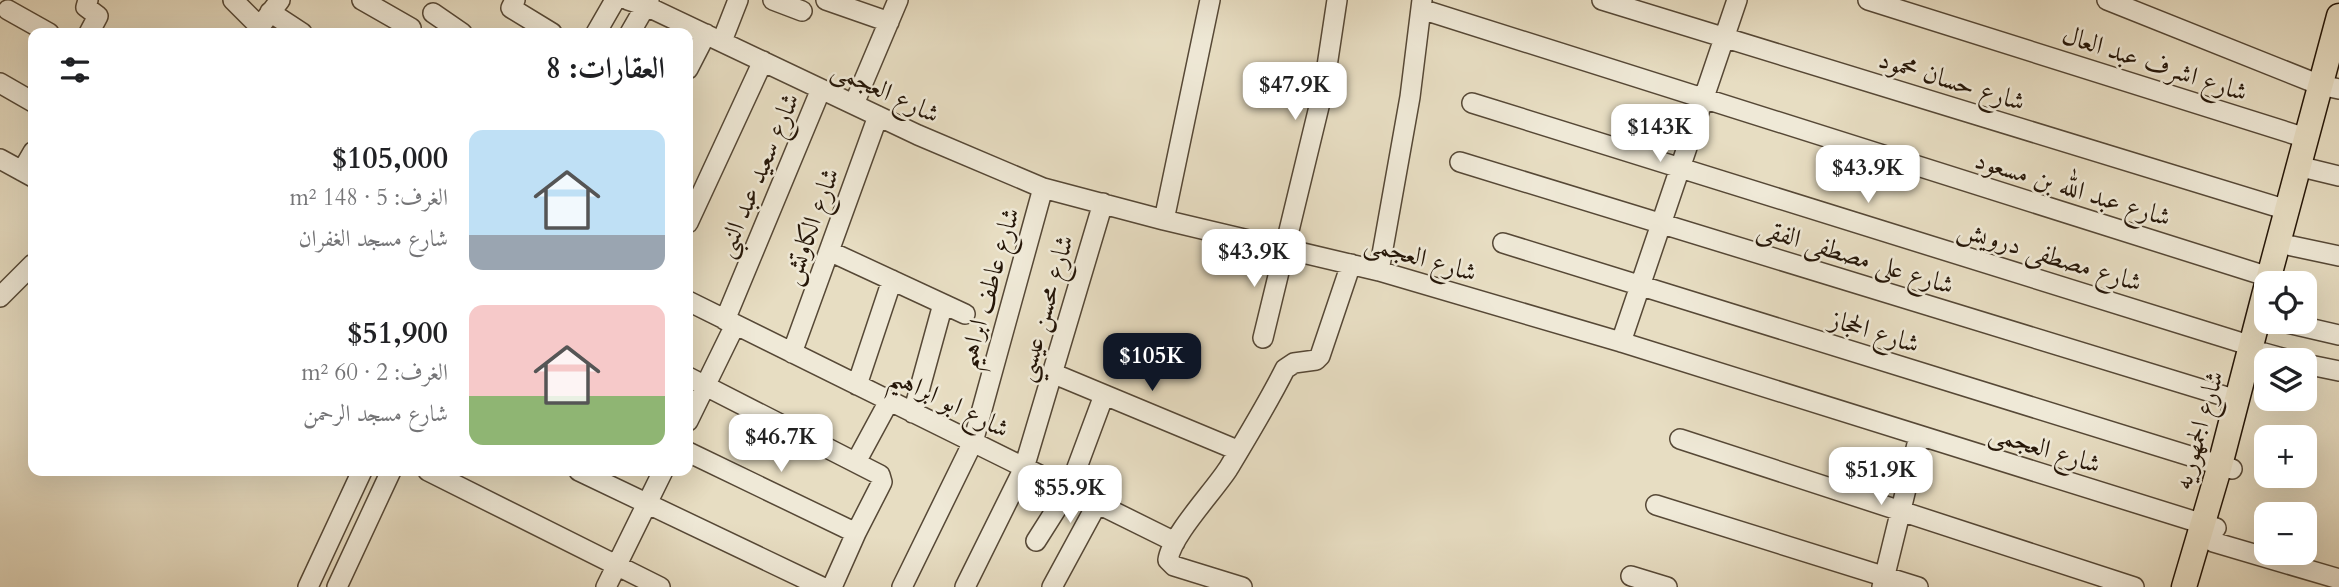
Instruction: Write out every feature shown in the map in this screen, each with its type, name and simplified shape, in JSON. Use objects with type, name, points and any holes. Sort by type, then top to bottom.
[{"type":"main road","name":"شارع الجمهوريه","points":[[2278,271],[2292,246],[2333,83],[2339,16]]},
{"type":"main road","name":"شارع الجمهوريه","points":[[2274,271],[2305,138],[2333,83]]},
{"type":"main road","name":"شارع الجمهوريه","points":[[2226,467],[2237,400],[2254,359]]},
{"type":"main road","name":"شارع الجمهوريه","points":[[2201,587],[2210,532],[2254,364]]},
{"type":"main road","name":"شارع الجمهوريه","points":[[2185,587],[2210,532]]},
{"type":"street","points":[[88,0],[86,7],[99,16],[92,28]]},
{"type":"street","points":[[233,0],[290,28]]},
{"type":"street","points":[[362,0],[411,27]]},
{"type":"street","points":[[514,0],[511,8],[544,28]]},
{"type":"street","points":[[599,28],[615,0]]},
{"type":"street","points":[[693,63],[738,0]]},
{"type":"street","points":[[773,0],[802,11]]},
{"type":"street","points":[[826,0],[889,22]]},
{"type":"street","points":[[854,104],[898,0]]},
{"type":"street","points":[[1164,220],[1210,0]]},
{"type":"street","points":[[1263,338],[1324,86],[1337,0]]},
{"type":"street","name":"شارع حسان محمود","points":[[1602,0],[2287,210]]},
{"type":"street","points":[[1621,342],[1737,0]]},
{"type":"street","name":"شارع اشرف عبد العال","points":[[1868,0],[2305,138]]},
{"type":"street","points":[[2106,0],[2333,83]]},
{"type":"street","points":[[632,28],[641,2]]},
{"type":"street","name":"شارع العجمى","points":[[641,2],[959,154],[1043,188],[1378,271],[1621,342],[2210,532],[2339,579]]},
{"type":"street","points":[[1378,271],[1408,110],[1422,5]]},
{"type":"street","name":"شارع عبد الله بن مسعود","points":[[1422,5],[2254,277]]},
{"type":"street","points":[[9,7],[41,28]]},
{"type":"street","points":[[433,13],[454,28]]},
{"type":"street","points":[[693,212],[763,61]]},
{"type":"street","points":[[0,63],[0,69]]},
{"type":"street","points":[[0,82],[28,99]]},
{"type":"street","name":"شارع سعيد عبد النبى","points":[[696,381],[730,322],[821,89]]},
{"type":"street","name":"شارع مصطفى درويش","points":[[1472,103],[2255,348]]},
{"type":"street","name":"شارع الكاوتش","points":[[792,353],[878,116]]},
{"type":"street","points":[[0,159],[27,174]]},
{"type":"street","name":"شارع على مصطفى الفقى","points":[[1460,162],[2237,400]]},
{"type":"street","points":[[2310,169],[2339,176]]},
{"type":"street","name":"شارع عاطف ابراهيم","points":[[902,587],[973,442],[1043,188]]},
{"type":"street","name":"شارع محسن عيسي","points":[[965,587],[1024,468],[1102,203]]},
{"type":"street","name":"شارع الحجاز","points":[[1503,243],[2226,467]]},
{"type":"street","points":[[2292,246],[2339,256]]},
{"type":"street","points":[[829,251],[965,314]]},
{"type":"street","points":[[1231,585],[1171,564],[1168,556],[1175,542],[1228,468],[1285,369],[1294,363],[1316,360],[1320,356],[1351,264]]},
{"type":"street","points":[[3,290],[28,268]]},
{"type":"street","points":[[857,385],[892,281]]},
{"type":"street","name":"شارع ابو ابراهيم","points":[[693,304],[1175,542]]},
{"type":"street","points":[[913,413],[943,304]]},
{"type":"street","points":[[2317,330],[2339,335]]},
{"type":"street","points":[[2317,366],[2339,371]]},
{"type":"street","points":[[1052,373],[1237,450]]},
{"type":"street","points":[[696,381],[880,475],[882,482],[832,587]]},
{"type":"street","points":[[1037,541],[1069,489],[1104,395]]},
{"type":"street","points":[[856,462],[889,401]]},
{"type":"street","points":[[1883,582],[1919,436]]},
{"type":"street","points":[[1680,439],[2134,587]]},
{"type":"street","points":[[693,454],[856,533]]},
{"type":"street","points":[[307,587],[360,476]]},
{"type":"street","points":[[337,587],[389,476]]},
{"type":"street","points":[[438,476],[660,587]]},
{"type":"street","points":[[589,476],[822,587]]},
{"type":"street","points":[[606,587],[660,476]]},
{"type":"street","points":[[1052,587],[1097,504]]},
{"type":"street","points":[[1656,505],[1883,582],[1918,587]]},
{"type":"street","points":[[1631,576],[1667,587]]}]
